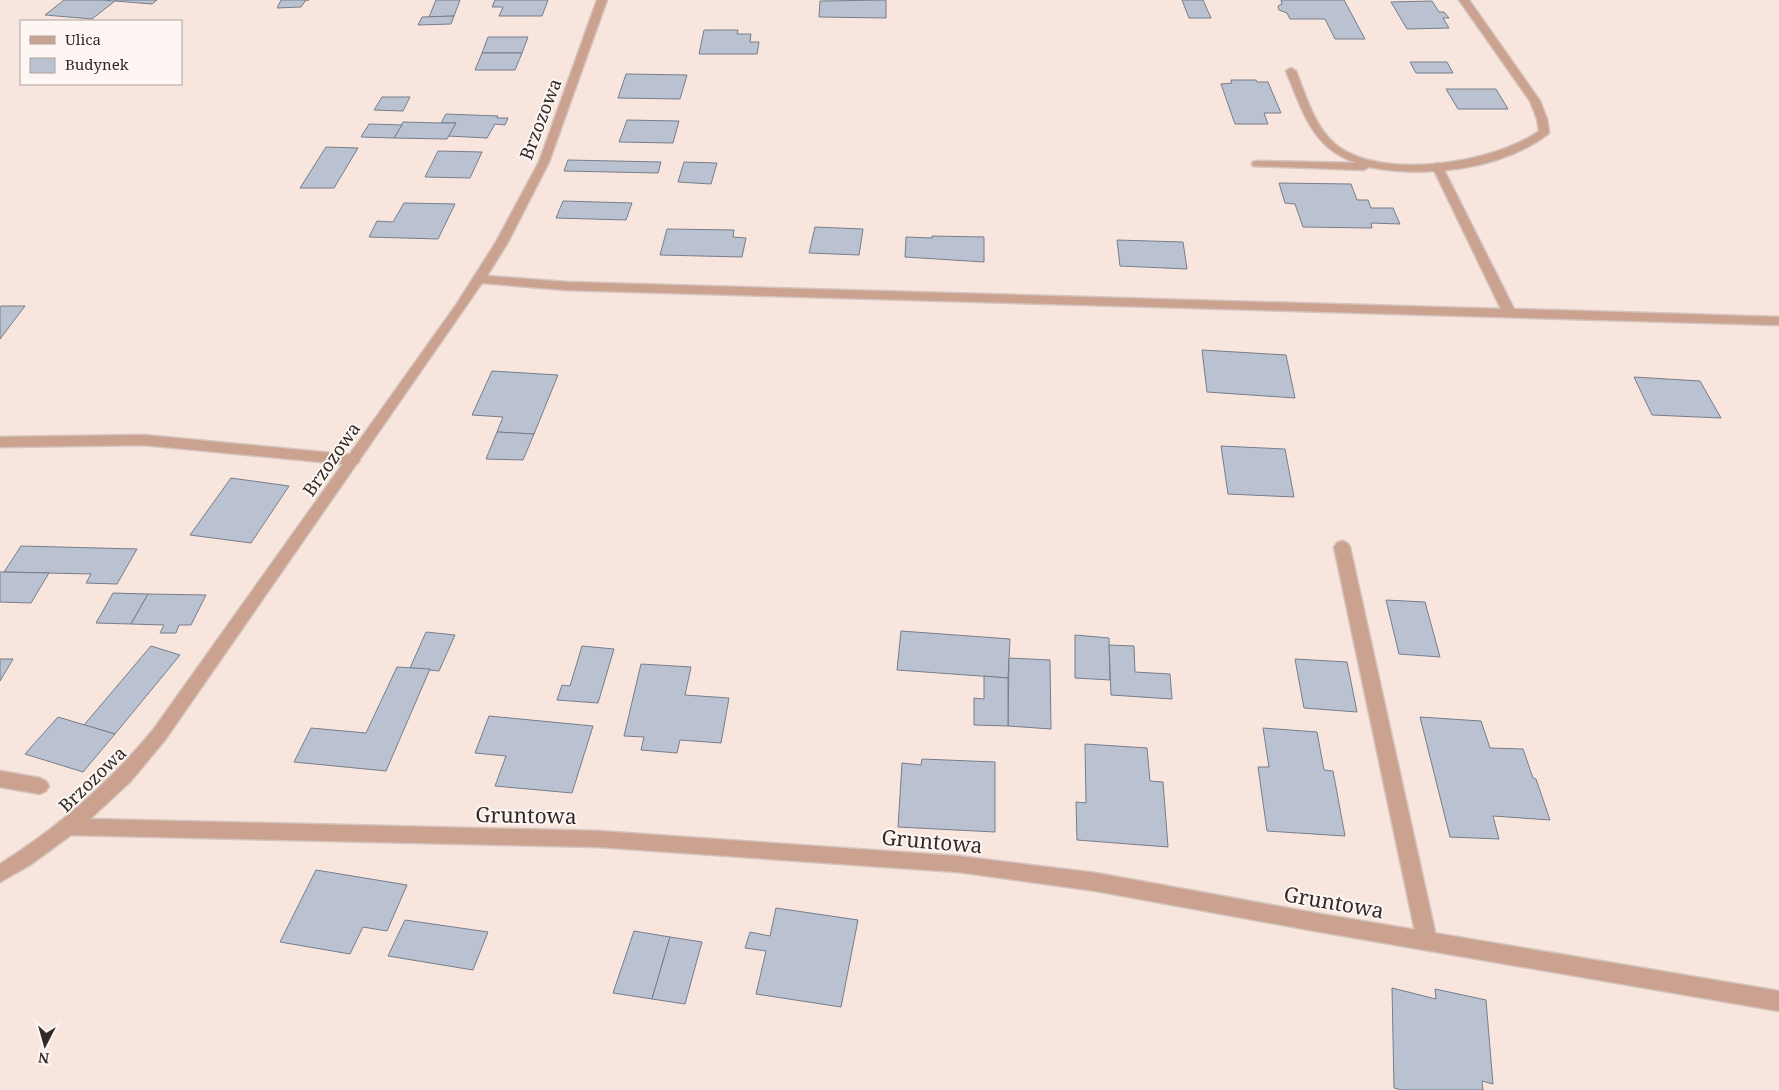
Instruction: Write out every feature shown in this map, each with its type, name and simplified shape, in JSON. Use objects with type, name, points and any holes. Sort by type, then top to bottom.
[{"type":"street","name":"Brzozowa","points":[[0,874],[70,826],[113,789],[133,768],[159,735],[479,279],[524,203],[544,162],[602,0]]},
{"type":"street","points":[[1257,164],[1393,168],[1437,166],[1468,163],[1512,152],[1536,141],[1544,132],[1542,119],[1535,101],[1464,0]]},
{"type":"street","points":[[1291,71],[1318,132],[1332,147],[1370,165],[1393,168]]},
{"type":"street","points":[[1437,166],[1509,313]]},
{"type":"street","points":[[479,279],[566,286],[1779,321]]},
{"type":"street","points":[[0,442],[144,440],[353,460]]},
{"type":"street","points":[[1342,547],[1427,941]]},
{"type":"street","points":[[0,779],[40,786]]},
{"type":"street","name":"Gruntowa","points":[[70,826],[598,839],[958,864],[1106,884],[1779,1001]]},
{"type":"building","points":[[64,0],[115,1],[92,19],[45,15]]},
{"type":"building","points":[[116,0],[157,0],[152,4]]},
{"type":"building","points":[[281,0],[306,0],[301,7],[277,8]]},
{"type":"building","points":[[436,0],[460,0],[454,16],[429,17]]},
{"type":"building","points":[[495,0],[548,0],[542,16],[499,16],[503,7],[492,7]]},
{"type":"building","points":[[886,0],[886,18],[819,17],[820,1]]},
{"type":"building","points":[[1182,0],[1203,0],[1211,18],[1189,18]]},
{"type":"building","points":[[1281,0],[1344,0],[1365,39],[1335,39],[1325,19],[1290,19],[1287,13],[1279,10],[1278,6],[1282,4]]},
{"type":"building","points":[[1432,1],[1439,12],[1444,12],[1449,18],[1443,18],[1449,28],[1407,29],[1391,2]]},
{"type":"building","points":[[454,16],[451,24],[418,25],[422,17]]},
{"type":"building","points":[[704,30],[738,30],[737,34],[751,34],[750,42],[759,42],[757,54],[699,54]]},
{"type":"building","points":[[488,37],[528,37],[522,53],[482,53]]},
{"type":"building","points":[[482,53],[522,53],[515,70],[475,70]]},
{"type":"building","points":[[1410,62],[1447,62],[1453,73],[1416,73]]},
{"type":"building","points":[[626,74],[687,75],[680,99],[618,98]]},
{"type":"building","points":[[1231,80],[1268,82],[1281,113],[1264,113],[1268,124],[1235,124],[1221,84],[1232,83]]},
{"type":"building","points":[[1446,89],[1496,89],[1508,109],[1458,109]]},
{"type":"building","points":[[382,97],[410,97],[403,111],[374,110]]},
{"type":"building","points":[[446,114],[508,118],[505,125],[495,124],[487,138],[448,136],[456,123],[441,123]]},
{"type":"building","points":[[627,120],[679,121],[673,143],[619,142]]},
{"type":"building","points":[[403,122],[456,123],[447,139],[394,138]]},
{"type":"building","points":[[369,124],[402,125],[394,138],[361,137]]},
{"type":"building","points":[[326,147],[358,148],[334,188],[300,188]]},
{"type":"building","points":[[438,151],[482,152],[470,178],[425,177]]},
{"type":"building","points":[[568,160],[661,162],[658,173],[564,171]]},
{"type":"building","points":[[684,162],[717,163],[711,184],[678,182]]},
{"type":"building","points":[[1279,183],[1351,184],[1357,200],[1368,200],[1371,208],[1393,208],[1400,224],[1371,223],[1372,228],[1303,227],[1295,204],[1285,203]]},
{"type":"building","points":[[563,201],[632,203],[626,220],[556,218]]},
{"type":"building","points":[[404,203],[455,204],[438,239],[369,237],[377,221],[393,222]]},
{"type":"building","points":[[815,227],[863,229],[859,255],[809,253]]},
{"type":"building","points":[[667,229],[734,230],[733,237],[746,238],[742,257],[660,255]]},
{"type":"building","points":[[932,236],[984,237],[984,262],[905,257],[906,237],[932,238]]},
{"type":"building","points":[[1117,240],[1183,242],[1187,269],[1120,266]]},
{"type":"building","points":[[25,306],[0,339],[0,307]]},
{"type":"building","points":[[1202,350],[1286,355],[1295,398],[1207,392]]},
{"type":"building","points":[[492,371],[558,375],[534,434],[497,432],[503,417],[472,415]]},
{"type":"building","points":[[1634,377],[1700,381],[1721,418],[1652,415]]},
{"type":"building","points":[[497,432],[534,434],[523,460],[486,459]]},
{"type":"building","points":[[1221,446],[1285,449],[1294,497],[1228,494]]},
{"type":"building","points":[[231,478],[289,486],[251,543],[190,535]]},
{"type":"building","points":[[21,546],[137,549],[117,584],[86,583],[91,574],[4,572]]},
{"type":"building","points":[[0,572],[49,573],[31,603],[0,602]]},
{"type":"building","points":[[113,593],[148,594],[131,624],[96,623]]},
{"type":"building","points":[[148,594],[206,595],[191,625],[179,625],[176,633],[160,633],[164,625],[131,624]]},
{"type":"building","points":[[1386,600],[1425,602],[1440,657],[1399,654]]},
{"type":"building","points":[[901,631],[1010,639],[1008,678],[897,670]]},
{"type":"building","points":[[426,632],[455,635],[439,671],[410,668]]},
{"type":"building","points":[[1075,635],[1109,638],[1110,680],[1075,678]]},
{"type":"building","points":[[1109,645],[1134,646],[1135,672],[1170,674],[1172,699],[1111,695]]},
{"type":"building","points":[[151,646],[180,655],[115,734],[84,725]]},
{"type":"building","points":[[582,646],[614,649],[598,703],[557,700],[562,685],[570,686]]},
{"type":"building","points":[[1009,658],[1050,660],[1051,729],[1008,726]]},
{"type":"building","points":[[0,659],[13,659],[0,681]]},
{"type":"building","points":[[1295,659],[1347,662],[1357,712],[1304,708]]},
{"type":"building","points":[[641,664],[691,667],[685,695],[729,698],[721,743],[680,740],[677,753],[641,750],[644,737],[624,736]]},
{"type":"building","points":[[397,667],[430,669],[386,771],[294,762],[311,728],[366,733]]},
{"type":"building","points":[[984,676],[1008,678],[1008,726],[974,725],[974,698],[984,699]]},
{"type":"building","points":[[489,716],[593,726],[572,793],[495,786],[506,756],[475,753]]},
{"type":"building","points":[[58,717],[115,734],[83,772],[25,754]]},
{"type":"building","points":[[1420,717],[1481,721],[1490,748],[1523,749],[1550,820],[1493,816],[1499,839],[1450,837]]},
{"type":"building","points":[[1263,728],[1317,732],[1324,770],[1333,771],[1345,836],[1267,831],[1258,767],[1269,767]]},
{"type":"building","points":[[1085,744],[1147,748],[1150,781],[1163,782],[1168,847],[1077,840],[1076,802],[1086,803]]},
{"type":"building","points":[[922,759],[995,762],[995,832],[898,827],[902,763],[921,765]]},
{"type":"building","points":[[316,870],[407,885],[387,931],[363,927],[350,954],[280,942]]},
{"type":"building","points":[[776,908],[858,920],[841,1007],[756,994],[766,951],[745,948],[750,932],[770,936]]},
{"type":"building","points":[[405,920],[488,932],[473,970],[388,956]]},
{"type":"building","points":[[634,931],[670,937],[652,999],[613,993]]},
{"type":"building","points":[[670,937],[702,942],[685,1004],[652,999]]},
{"type":"building","points":[[1392,988],[1436,999],[1435,989],[1486,1000],[1493,1084],[1482,1081],[1483,1090],[1402,1090],[1394,1088]]}]
